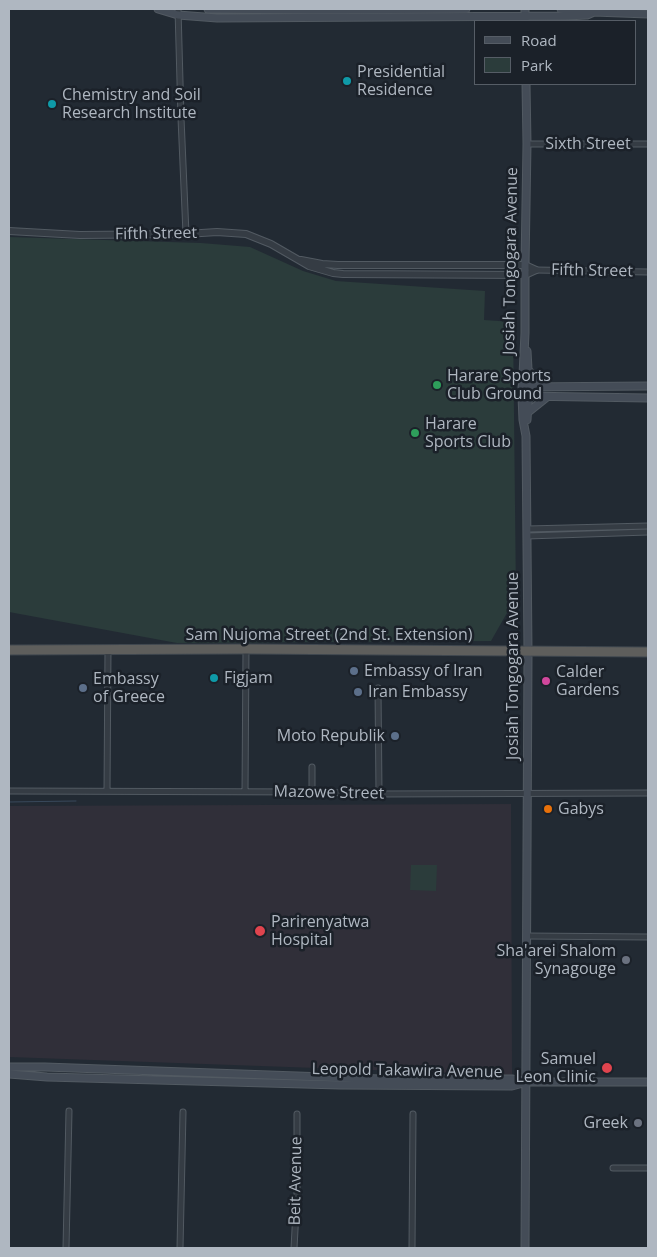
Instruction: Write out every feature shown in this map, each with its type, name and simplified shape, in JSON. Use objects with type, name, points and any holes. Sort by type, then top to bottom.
[{"type":"highway","name":"Sam Nujoma Street (2nd St. Extension)","points":[[9,650],[246,649],[648,652]]},
{"type":"main road","points":[[158,9],[217,18],[566,16],[587,15],[594,12]]},
{"type":"main road","points":[[208,9],[466,9]]},
{"type":"main road","points":[[561,9],[648,14]]},
{"type":"main road","name":"Josiah Tongogara Avenue","points":[[526,85],[526,387]]},
{"type":"main road","points":[[525,332],[529,370],[525,396],[527,413],[526,436]]},
{"type":"main road","points":[[529,370],[536,378],[548,386]]},
{"type":"main road","points":[[526,387],[648,386]]},
{"type":"main road","points":[[525,396],[648,398]]},
{"type":"main road","name":"Josiah Tongogara Avenue","points":[[525,396],[523,420],[526,436],[528,652],[525,1248]]},
{"type":"main road","points":[[527,413],[546,397]]},
{"type":"main road","name":"Leopold Takawira Avenue","points":[[9,1067],[381,1079],[512,1079],[526,1082]]},
{"type":"main road","name":"Leopold Takawira Avenue","points":[[9,1074],[47,1077],[340,1085],[512,1086],[526,1082]]},
{"type":"main road","points":[[526,1082],[648,1082]]},
{"type":"street","points":[[178,12],[186,234]]},
{"type":"street","name":"Sixth Street","points":[[527,144],[648,144]]},
{"type":"street","name":"Fifth Street","points":[[9,231],[80,235],[217,232],[246,234],[271,244],[309,266],[343,274],[525,275],[536,270]]},
{"type":"street","name":"Fifth Street","points":[[298,260],[338,265],[525,265],[536,270],[648,272]]},
{"type":"street","points":[[527,533],[648,526]]},
{"type":"street","points":[[527,533],[648,532]]},
{"type":"street","points":[[245,792],[246,649]]},
{"type":"street","points":[[107,791],[108,650]]},
{"type":"street","points":[[378,688],[379,794]]},
{"type":"street","points":[[312,767],[312,792]]},
{"type":"street","name":"Mazowe Street","points":[[9,791],[379,794],[648,793]]},
{"type":"street","points":[[527,936],[648,937]]},
{"type":"street","points":[[66,1248],[69,1111]]},
{"type":"street","points":[[180,1248],[184,1112]]},
{"type":"street","name":"Beit Avenue","points":[[294,1248],[297,1193],[297,1114]]},
{"type":"street","points":[[412,1114],[412,1248]]},
{"type":"street","points":[[613,1168],[648,1168]]},
{"type":"shaded area","name":"Parirenyatwa Hospital","points":[[511,804],[512,1075],[9,1057],[9,806]]},
{"type":"green space","points":[[9,237],[201,243],[250,247],[303,271],[336,281],[485,291],[484,320],[513,322],[516,597],[491,641],[177,643],[9,612]]},
{"type":"green space","points":[[411,865],[437,865],[436,891],[410,890]]},
{"type":"waterway","points":[[9,802],[76,801]]},
{"type":"place","name":"Presidential Residence","points":[[347,81]]},
{"type":"place","name":"Chemistry and Soil Research Institute","points":[[52,104]]},
{"type":"place","name":"Harare Sports Club Ground","points":[[437,385]]},
{"type":"place","name":"Harare Sports Club","points":[[415,433]]},
{"type":"place","name":"Embassy of Iran","points":[[354,671]]},
{"type":"place","name":"Figjam","points":[[214,678]]},
{"type":"place","name":"Calder Gardens","points":[[546,681]]},
{"type":"place","name":"Embassy of Greece","points":[[83,688]]},
{"type":"place","name":"Iran Embassy","points":[[358,692]]},
{"type":"place","name":"Moto Republik","points":[[395,736]]},
{"type":"place","name":"Gabys","points":[[548,809]]},
{"type":"place","name":"Parirenyatwa Hospital","points":[[260,931]]},
{"type":"place","name":"Sha'arei Shalom Synagouge","points":[[626,960]]},
{"type":"place","name":"Samuel Leon Clinic","points":[[607,1068]]},
{"type":"place","name":"Greek","points":[[638,1123]]}]
